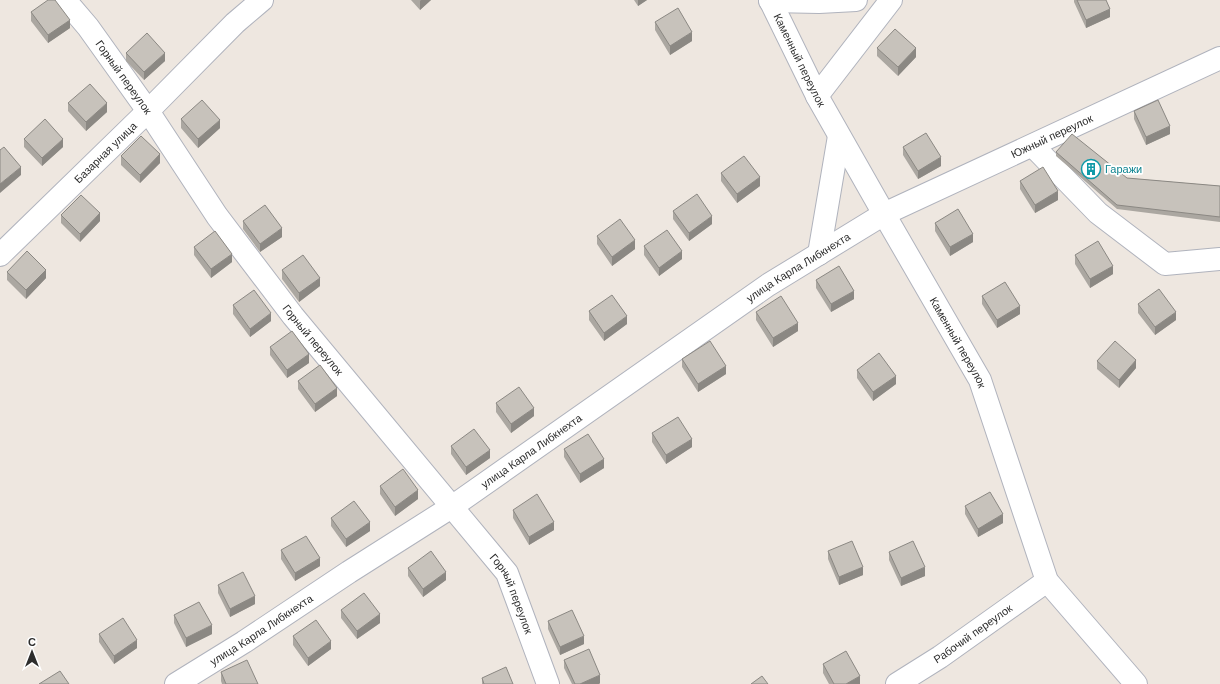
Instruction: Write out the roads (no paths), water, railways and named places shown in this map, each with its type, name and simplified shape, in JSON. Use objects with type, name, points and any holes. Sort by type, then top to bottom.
[{"type":"street","name":"Горный переулок","points":[[65,0],[88,27],[148,111],[217,216],[298,322],[507,572],[548,684]]},
{"type":"street","name":"Базарная улица","points":[[0,255],[148,111],[235,23],[262,0]]},
{"type":"street","points":[[770,1],[820,2],[856,0]]},
{"type":"street","points":[[817,96],[891,0]]},
{"type":"street","name":"Каменный переулок","points":[[770,1],[817,96],[839,136],[980,380],[1047,581],[1136,684]]},
{"type":"street","name":"Южный переулок","points":[[884,214],[1220,58]]},
{"type":"street","points":[[819,254],[839,136]]},
{"type":"street","points":[[1033,146],[1098,213],[1165,264],[1220,259]]},
{"type":"street","name":"улица Карла Либкнехта","points":[[176,684],[244,642],[452,506],[768,285],[884,214]]},
{"type":"street","name":"Рабочий переулок","points":[[897,684],[940,657],[1047,581]]},
{"type":"place","name":"Гаражи","points":[[1091,169]]}]
